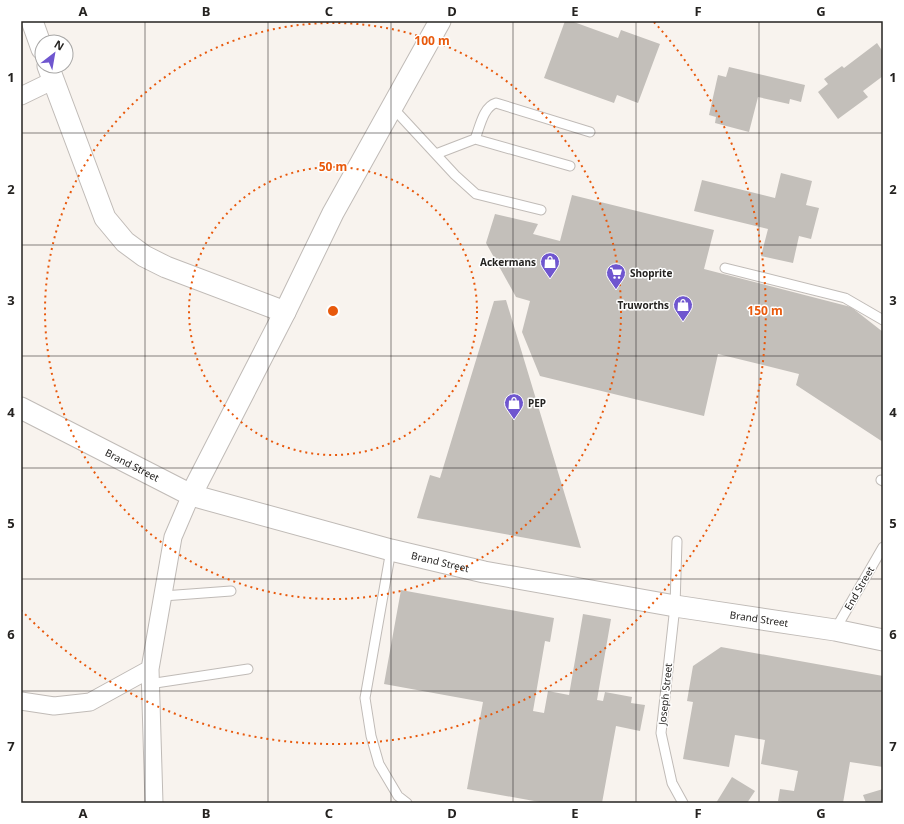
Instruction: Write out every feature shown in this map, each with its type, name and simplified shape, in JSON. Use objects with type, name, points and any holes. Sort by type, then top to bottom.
[{"type":"street","points":[[32,21],[37,34]]},
{"type":"street","points":[[154,803],[150,677],[173,537],[191,495],[285,312],[333,213],[393,108],[440,21]]},
{"type":"street","points":[[21,96],[50,74]]},
{"type":"street","points":[[51,74],[105,218],[124,242],[144,256],[166,267],[285,312]]},
{"type":"street","name":"Brand Street","points":[[21,408],[191,495],[391,550],[484,572],[675,606],[835,630],[883,640]]},
{"type":"street","points":[[21,701],[54,706],[90,702],[150,677]]},
{"type":"lane","points":[[475,139],[486,111],[496,103],[590,132]]},
{"type":"lane","points":[[393,108],[476,194],[541,210]]},
{"type":"lane","points":[[436,154],[475,139],[570,166]]},
{"type":"lane","points":[[725,268],[845,298],[883,320]]},
{"type":"lane","name":"Joseph Street","points":[[677,541],[675,606],[661,733],[672,782],[683,803]]},
{"type":"lane","name":"End Street","points":[[835,630],[883,547]]},
{"type":"lane","points":[[391,550],[365,698],[371,736],[379,764],[398,796],[407,803]]},
{"type":"lane","points":[[163,596],[231,591]]},
{"type":"lane","points":[[150,677],[248,669]]},
{"type":"building","points":[[565,21],[571,21],[618,38],[621,30],[660,44],[638,103],[617,95],[614,103],[544,78]]},
{"type":"building","points":[[877,43],[883,52],[883,76],[863,91],[868,97],[838,119],[818,92],[828,84],[824,79],[842,66],[844,68]]},
{"type":"building","points":[[729,67],[805,85],[801,102],[790,99],[789,104],[758,97],[749,132],[715,123],[716,117],[709,115],[718,75],[726,77]]},
{"type":"building","points":[[781,173],[812,181],[806,205],[819,208],[811,239],[799,236],[793,263],[761,256],[768,229],[694,211],[702,180],[775,198]]},
{"type":"building","points":[[572,195],[714,230],[704,269],[851,307],[883,332],[883,442],[796,385],[799,374],[718,354],[704,416],[540,376],[522,332],[530,301],[516,297],[486,243],[495,214],[538,224],[533,234],[560,241]]},
{"type":"building","points":[[506,300],[581,548],[417,518],[430,475],[440,478],[494,301]]},
{"type":"building","points":[[401,590],[554,618],[550,642],[545,641],[533,711],[544,713],[548,691],[569,695],[583,614],[611,619],[597,700],[603,701],[605,692],[632,697],[631,703],[645,705],[640,731],[616,726],[602,803],[545,803],[467,789],[483,702],[384,684]]},
{"type":"building","points":[[721,647],[883,676],[883,767],[850,762],[843,803],[787,803],[778,801],[780,789],[794,791],[798,771],[761,764],[765,740],[735,735],[729,767],[683,759],[693,702],[687,701],[693,666]]},
{"type":"building","points":[[732,777],[755,791],[747,803],[716,803]]},
{"type":"building","points":[[883,789],[883,803],[866,803],[863,795]]},
{"type":"place","name":"Ackermans","points":[[550,279]]},
{"type":"place","name":"Shoprite","points":[[616,290]]},
{"type":"place","name":"Truworths","points":[[683,322]]},
{"type":"place","name":"PEP","points":[[514,420]]}]
